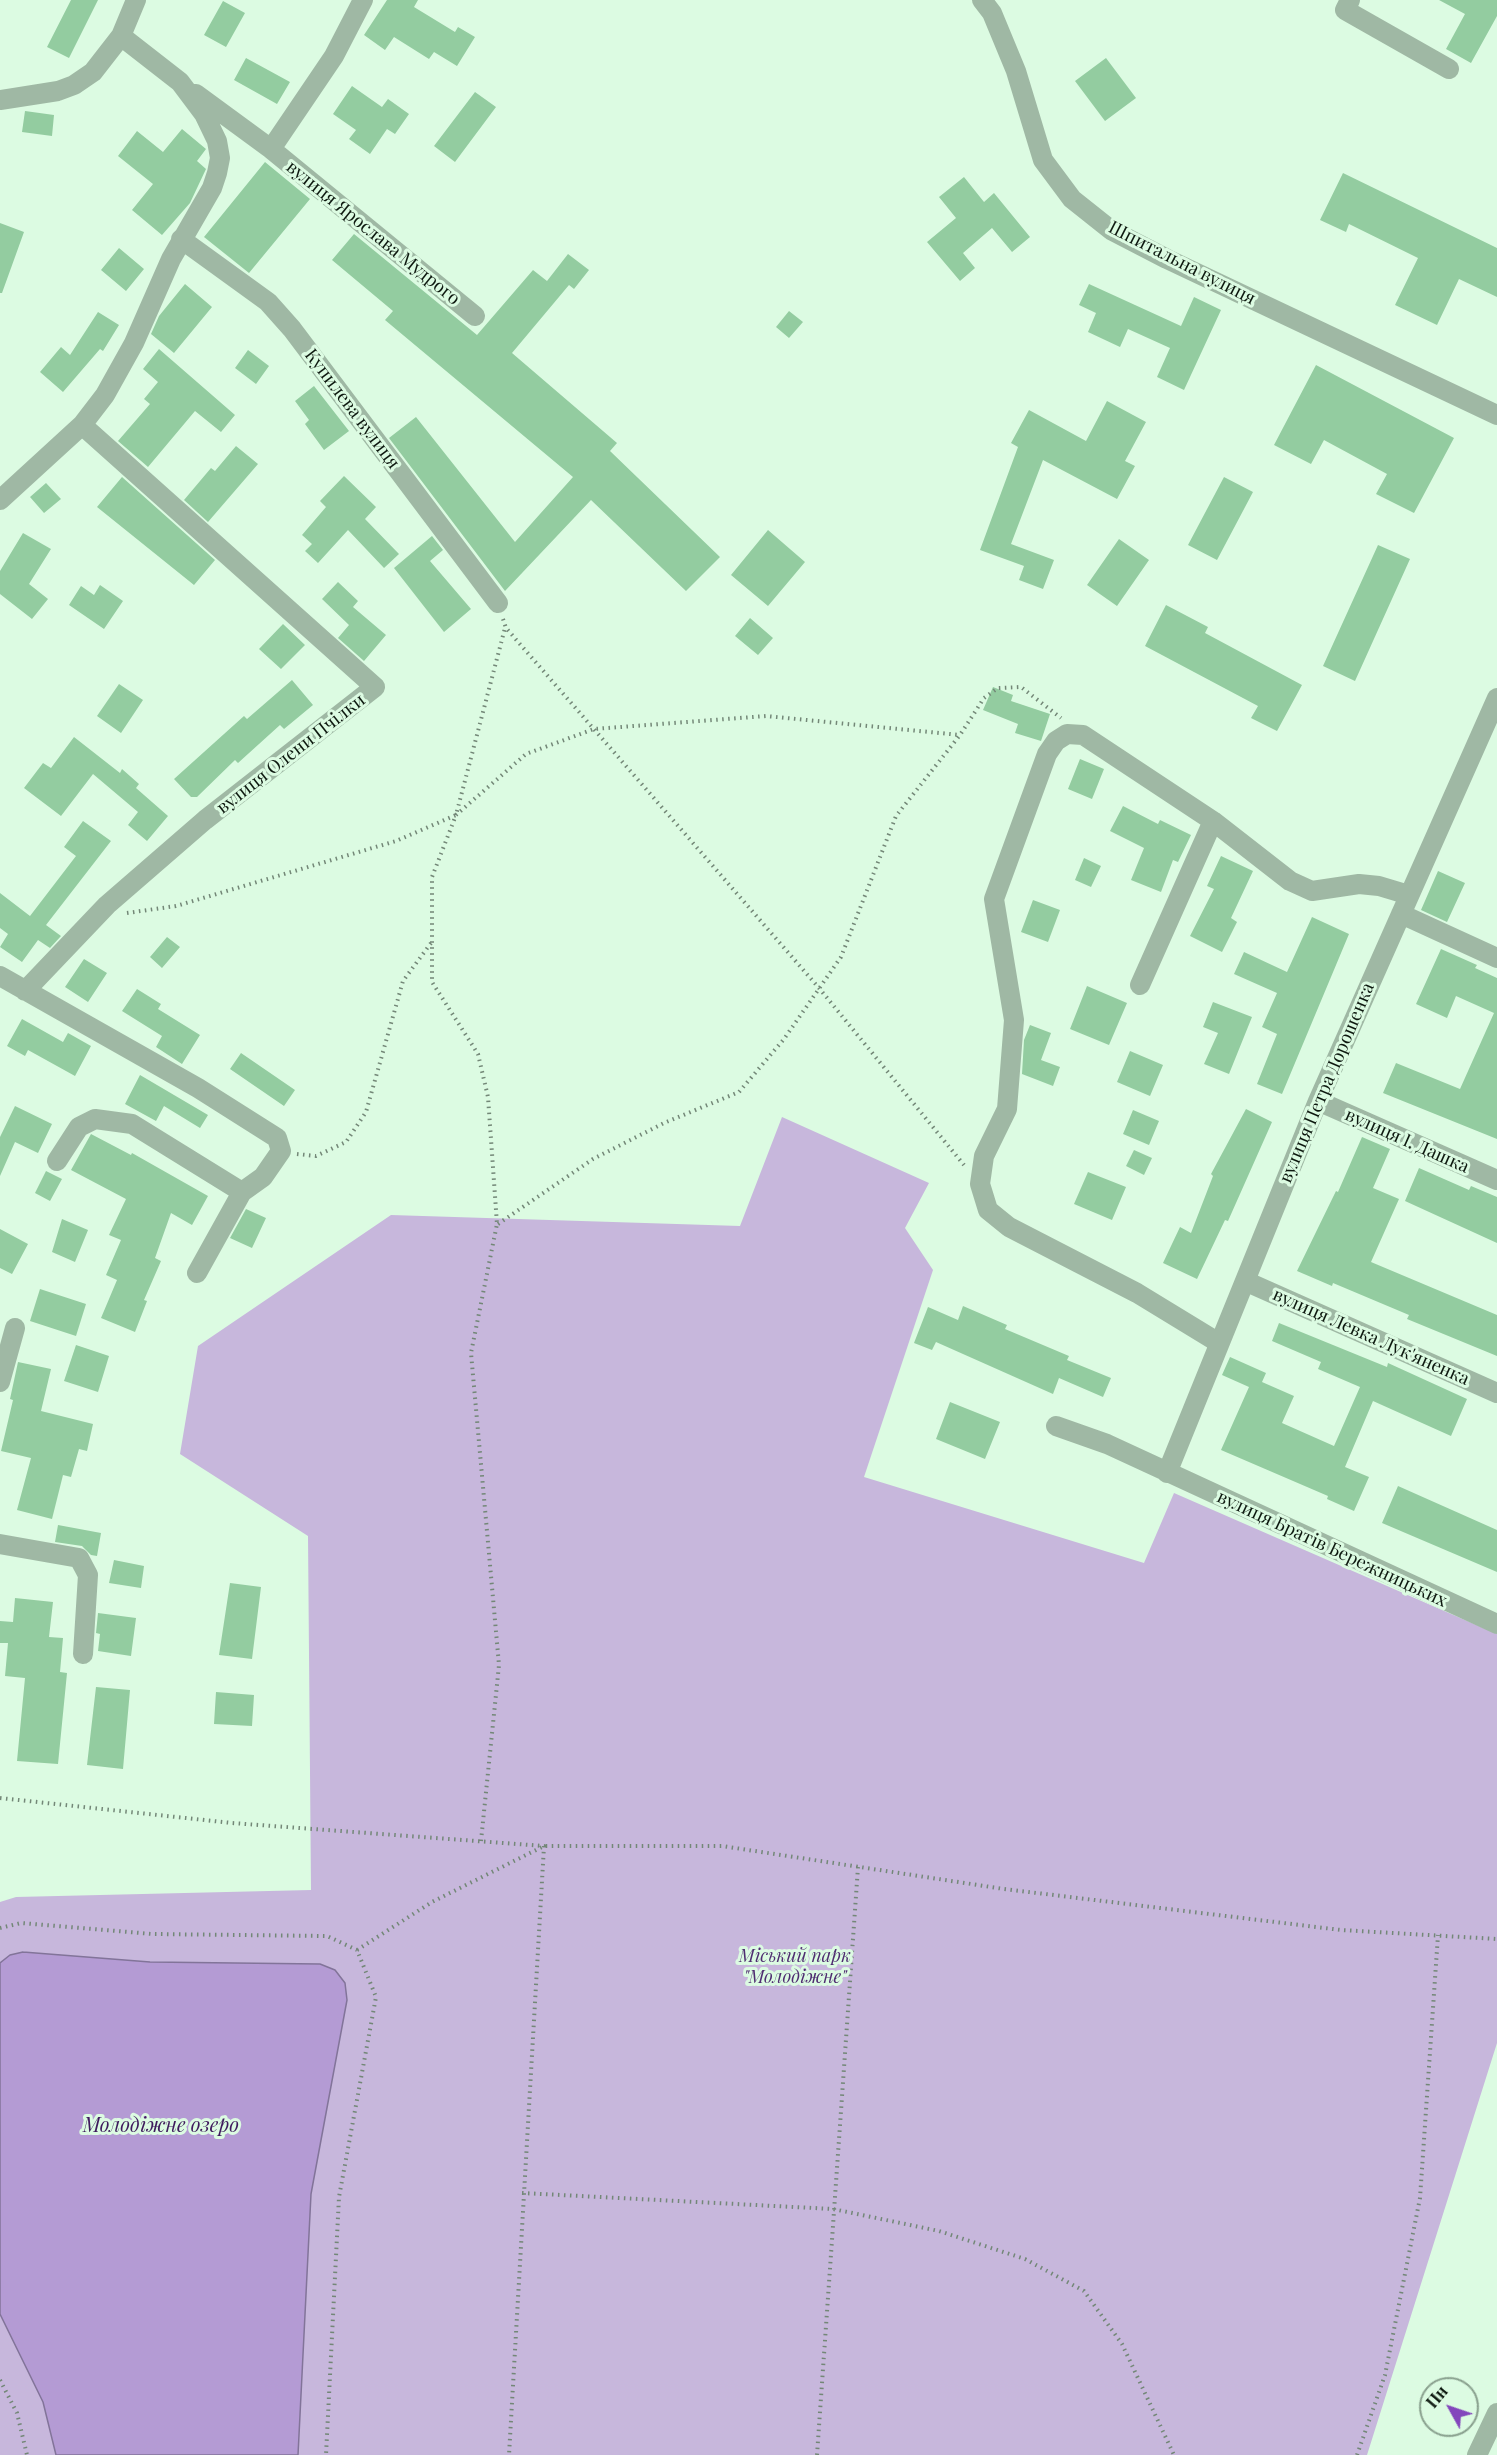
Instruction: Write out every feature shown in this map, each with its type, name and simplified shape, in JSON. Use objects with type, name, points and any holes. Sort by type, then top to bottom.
[{"type":"street","points":[[0,100],[34,97],[74,85],[93,72],[122,36],[136,0]]},
{"type":"street","name":"вулиця Ярослава Мудрого","points":[[272,149],[334,56],[363,0]]},
{"type":"street","name":"Шпитальна вулиця","points":[[982,0],[992,13],[1016,71],[1043,160],[1072,199],[1111,230],[1167,259],[1497,415]]},
{"type":"street","points":[[1350,0],[1345,10],[1449,69]]},
{"type":"street","points":[[0,500],[82,425],[105,395],[121,369],[181,239],[212,188],[220,158],[211,126],[180,82],[122,36]]},
{"type":"street","name":"вулиця Ярослава Мудрого","points":[[180,82],[272,149],[475,316]]},
{"type":"street","name":"Купилева вулиця","points":[[181,239],[268,302],[292,329],[498,603]]},
{"type":"street","name":"вулиця Олени Пчілки","points":[[25,991],[107,905],[205,820],[375,687],[82,425]]},
{"type":"street","name":"вулиця Петра Дорошенка","points":[[1167,1473],[1317,1101],[1497,698]]},
{"type":"street","points":[[1219,1343],[1137,1293],[1009,1227],[988,1210],[980,1184],[984,1156],[1007,1108],[1014,1020],[993,899],[1047,754],[1056,741],[1067,734],[1083,735],[1213,821],[1290,881],[1312,891],[1359,884],[1379,886],[1409,895]]},
{"type":"street","points":[[1140,985],[1213,821]]},
{"type":"street","points":[[1401,914],[1497,958]]},
{"type":"street","points":[[0,976],[228,1107],[277,1138],[281,1151],[262,1177],[243,1192],[197,1274]]},
{"type":"street","name":"вулиця І. Дашка","points":[[1317,1101],[1497,1180]]},
{"type":"street","points":[[57,1161],[79,1126],[95,1119],[132,1124],[243,1192]]},
{"type":"street","name":"вулиця Левка Лук'яненка","points":[[1245,1281],[1497,1393]]},
{"type":"street","points":[[0,1382],[15,1328]]},
{"type":"street","name":"вулиця Братів Бережницьких","points":[[1056,1426],[1107,1444],[1497,1624]]},
{"type":"street","points":[[0,1544],[79,1558],[88,1575],[83,1654]]},
{"type":"street","points":[[1477,2455],[1497,2414]]},
{"type":"path","points":[[498,603],[506,628],[819,988],[980,1184]]},
{"type":"path","points":[[481,1841],[499,1665],[471,1353],[497,1224],[488,1097],[481,1065],[478,1054],[432,982],[432,878],[456,815],[506,628]]},
{"type":"path","points":[[497,1224],[593,1159],[664,1123],[739,1092],[784,1039],[842,957],[896,816],[960,735],[984,698],[998,688],[1022,687],[1083,735]]},
{"type":"path","points":[[107,905],[130,914],[176,906],[396,841],[456,815],[526,754],[594,729],[766,716],[960,735]]},
{"type":"path","points":[[281,1151],[316,1156],[346,1142],[366,1112],[403,981],[431,943]]},
{"type":"path","points":[[0,1798],[232,1823],[544,1846],[722,1846],[1004,1889],[1341,1930],[1497,1939]]},
{"type":"path","points":[[357,1950],[432,1902],[544,1846]]},
{"type":"path","points":[[509,2455],[522,2193],[544,1846]]},
{"type":"path","points":[[817,2455],[858,1867]]},
{"type":"path","points":[[0,1928],[21,1923],[152,1934],[327,1936],[357,1950],[376,1997],[339,2198],[326,2455]]},
{"type":"path","points":[[1357,2455],[1385,2375],[1420,2198],[1438,1935]]},
{"type":"path","points":[[522,2193],[833,2209],[939,2230],[1025,2259],[1084,2291],[1122,2344],[1174,2455]]},
{"type":"path","points":[[0,2380],[17,2413],[27,2455]]},
{"type":"green space","name":"Міський парк \"Молодіжне\"","points":[[782,1117],[929,1183],[905,1228],[933,1270],[864,1477],[1144,1563],[1174,1493],[1497,1634],[1497,2043],[1367,2455],[0,2455],[0,1902],[16,1897],[311,1890],[308,1536],[180,1454],[198,1346],[391,1215],[740,1226]]},
{"type":"water","name":"Молодіжне озеро","points":[[23,1952],[150,1962],[320,1964],[335,1970],[345,1983],[347,2000],[311,2194],[298,2455],[56,2455],[43,2402],[0,2314],[0,1963],[10,1955]]},
{"type":"building","points":[[71,0],[98,0],[69,58],[47,47]]},
{"type":"building","points":[[387,0],[418,0],[414,7],[455,32],[458,27],[475,37],[457,66],[434,52],[429,59],[394,37],[385,50],[364,35]]},
{"type":"building","points":[[1439,0],[1497,0],[1497,16],[1471,63],[1446,49],[1465,14]]},
{"type":"building","points":[[223,1],[245,13],[226,47],[204,35]]},
{"type":"building","points":[[246,58],[290,82],[277,104],[234,80]]},
{"type":"building","points":[[1106,58],[1136,98],[1105,121],[1075,81]]},
{"type":"building","points":[[352,86],[382,107],[388,99],[409,114],[395,134],[387,129],[370,154],[349,139],[356,130],[333,114]]},
{"type":"building","points":[[475,92],[496,107],[455,162],[434,146]]},
{"type":"building","points":[[25,111],[54,115],[52,136],[22,132]]},
{"type":"building","points":[[182,129],[206,149],[197,161],[206,169],[190,203],[162,235],[132,210],[153,184],[118,156],[137,131],[163,152]]},
{"type":"building","points":[[265,162],[310,199],[249,273],[204,237]]},
{"type":"building","points":[[1343,173],[1497,248],[1497,297],[1459,279],[1437,325],[1395,305],[1418,258],[1349,224],[1346,232],[1320,220]]},
{"type":"building","points":[[964,177],[984,202],[994,193],[1030,237],[1012,252],[992,228],[963,253],[975,268],[960,281],[927,242],[956,218],[939,197]]},
{"type":"building","points":[[0,223],[24,232],[2,293],[0,293]]},
{"type":"building","points":[[354,234],[477,335],[533,270],[547,281],[568,254],[589,270],[574,289],[569,285],[512,353],[617,443],[610,451],[720,557],[686,591],[591,500],[505,591],[389,438],[416,417],[515,542],[573,477],[385,320],[393,311],[332,260]]},
{"type":"building","points":[[119,248],[144,269],[126,291],[101,270]]},
{"type":"building","points":[[185,284],[212,307],[174,353],[151,334],[159,316]]},
{"type":"building","points":[[1089,284],[1181,326],[1194,297],[1221,310],[1184,390],[1157,377],[1170,348],[1128,329],[1120,347],[1088,332],[1096,313],[1079,305]]},
{"type":"building","points":[[789,311],[803,322],[789,338],[776,327]]},
{"type":"building","points":[[98,312],[119,325],[103,351],[100,349],[63,392],[40,372],[61,347],[70,355]]},
{"type":"building","points":[[159,349],[235,415],[221,432],[195,411],[148,467],[118,441],[150,404],[144,399],[158,382],[143,369]]},
{"type":"building","points":[[248,350],[269,366],[256,384],[235,368]]},
{"type":"building","points":[[1316,365],[1454,438],[1414,513],[1376,494],[1387,474],[1324,440],[1311,464],[1274,445]]},
{"type":"building","points":[[314,386],[349,431],[324,450],[305,424],[309,420],[295,401]]},
{"type":"building","points":[[1107,401],[1146,422],[1125,461],[1135,466],[1117,499],[1043,460],[1011,544],[1054,560],[1043,589],[1019,580],[1024,566],[980,550],[1018,447],[1011,443],[1029,410],[1086,441]]},
{"type":"building","points":[[236,446],[258,464],[208,522],[184,500],[211,468],[215,471]]},
{"type":"building","points":[[344,476],[376,507],[365,519],[399,554],[384,568],[348,530],[318,563],[305,551],[312,544],[302,535],[326,507],[320,501]]},
{"type":"building","points":[[122,477],[215,560],[194,585],[97,507]]},
{"type":"building","points":[[1224,477],[1253,492],[1217,560],[1188,545]]},
{"type":"building","points":[[46,483],[61,499],[44,513],[30,497]]},
{"type":"building","points":[[768,530],[805,562],[768,606],[731,575]]},
{"type":"building","points":[[23,533],[51,549],[29,584],[48,599],[32,619],[0,594],[0,571]]},
{"type":"building","points":[[432,536],[443,550],[430,561],[471,609],[444,632],[394,568]]},
{"type":"building","points":[[1119,539],[1149,560],[1117,606],[1087,585]]},
{"type":"building","points":[[1378,545],[1410,559],[1355,681],[1323,666]]},
{"type":"building","points":[[338,582],[358,601],[353,607],[386,635],[364,661],[338,638],[349,625],[322,599]]},
{"type":"building","points":[[100,585],[123,601],[104,629],[69,605],[81,586],[94,595]]},
{"type":"building","points":[[1166,605],[1208,627],[1205,633],[1302,685],[1277,731],[1251,718],[1258,706],[1145,646]]},
{"type":"building","points":[[750,618],[773,638],[758,655],[735,636]]},
{"type":"building","points":[[283,624],[305,645],[281,669],[259,649]]},
{"type":"building","points":[[292,680],[313,705],[284,729],[280,725],[238,763],[235,760],[197,797],[191,797],[174,779],[244,716],[247,719]]},
{"type":"building","points":[[119,684],[143,700],[121,733],[97,716]]},
{"type":"building","points":[[993,687],[1013,695],[1011,701],[1050,714],[1041,741],[1015,733],[1018,724],[983,710]]},
{"type":"building","points":[[74,737],[120,773],[122,769],[139,784],[136,788],[168,816],[147,841],[128,825],[138,812],[93,774],[61,816],[24,788],[43,763],[51,768]]},
{"type":"building","points":[[1080,759],[1104,769],[1092,799],[1068,789]]},
{"type":"building","points":[[1123,806],[1158,824],[1160,820],[1191,835],[1178,862],[1173,860],[1161,892],[1131,880],[1144,848],[1110,831]]},
{"type":"building","points":[[83,821],[111,841],[46,925],[61,936],[50,948],[38,940],[22,962],[0,947],[8,934],[0,928],[0,893],[30,916],[76,856],[64,847]]},
{"type":"building","points":[[1221,856],[1253,871],[1231,918],[1237,922],[1222,952],[1190,936],[1214,889],[1207,886]]},
{"type":"building","points":[[1084,858],[1101,866],[1091,887],[1075,880]]},
{"type":"building","points":[[1438,871],[1465,883],[1447,922],[1421,910]]},
{"type":"building","points":[[1033,900],[1060,910],[1048,942],[1021,932]]},
{"type":"building","points":[[1312,917],[1349,934],[1282,1094],[1257,1084],[1277,1034],[1262,1027],[1277,993],[1234,974],[1244,952],[1287,972]]},
{"type":"building","points":[[167,937],[180,947],[162,968],[150,957]]},
{"type":"building","points":[[1441,949],[1477,965],[1475,968],[1497,978],[1497,1139],[1383,1093],[1396,1063],[1460,1089],[1494,1013],[1456,996],[1447,1018],[1416,1004]]},
{"type":"building","points":[[84,959],[107,973],[88,1002],[65,987]]},
{"type":"building","points":[[1087,986],[1127,1003],[1109,1045],[1070,1029]]},
{"type":"building","points":[[137,989],[161,1004],[158,1009],[200,1035],[182,1064],[156,1047],[162,1036],[122,1011]]},
{"type":"building","points":[[1213,1002],[1252,1017],[1229,1074],[1204,1064],[1218,1033],[1203,1027]]},
{"type":"building","points":[[22,1019],[63,1042],[68,1033],[91,1046],[75,1076],[28,1050],[25,1056],[7,1046]]},
{"type":"building","points":[[1030,1025],[1051,1033],[1041,1060],[1060,1067],[1053,1086],[1022,1074],[1024,1040]]},
{"type":"building","points":[[1130,1051],[1163,1065],[1150,1096],[1117,1082]]},
{"type":"building","points":[[241,1053],[295,1090],[284,1106],[230,1069]]},
{"type":"building","points":[[140,1075],[208,1115],[200,1128],[164,1106],[156,1121],[125,1104]]},
{"type":"building","points":[[15,1106],[52,1124],[38,1153],[15,1142],[0,1176],[0,1137]]},
{"type":"building","points":[[1246,1109],[1272,1122],[1228,1221],[1225,1220],[1197,1279],[1163,1263],[1180,1227],[1191,1233],[1213,1176],[1211,1174]]},
{"type":"building","points":[[1133,1110],[1159,1121],[1149,1145],[1123,1134]]},
{"type":"building","points":[[91,1134],[131,1155],[132,1153],[208,1196],[192,1225],[171,1213],[155,1258],[161,1261],[144,1300],[147,1301],[135,1332],[101,1318],[117,1280],[106,1275],[121,1240],[109,1235],[126,1199],[71,1170]]},
{"type":"building","points":[[1362,1137],[1390,1149],[1373,1188],[1399,1199],[1371,1262],[1497,1315],[1497,1356],[1407,1319],[1409,1315],[1333,1283],[1332,1286],[1297,1271],[1336,1191],[1338,1192]]},
{"type":"building","points":[[1134,1150],[1152,1158],[1144,1175],[1126,1166]]},
{"type":"building","points":[[1419,1168],[1469,1190],[1471,1186],[1497,1197],[1497,1243],[1405,1201]]},
{"type":"building","points":[[46,1171],[62,1179],[50,1201],[35,1193]]},
{"type":"building","points":[[1088,1172],[1126,1187],[1112,1220],[1074,1204]]},
{"type":"building","points":[[246,1209],[266,1218],[252,1248],[230,1238]]},
{"type":"building","points":[[62,1219],[88,1230],[75,1262],[52,1252]]},
{"type":"building","points":[[0,1229],[28,1244],[12,1274],[0,1268]]},
{"type":"building","points":[[40,1289],[86,1304],[76,1336],[30,1321]]},
{"type":"building","points":[[963,1306],[1007,1325],[1005,1329],[1069,1356],[1067,1360],[1111,1378],[1103,1397],[1059,1378],[1053,1394],[936,1342],[932,1350],[914,1343],[928,1307],[958,1320]]},
{"type":"building","points":[[1279,1323],[1387,1367],[1388,1363],[1467,1399],[1451,1436],[1373,1401],[1345,1467],[1369,1477],[1354,1511],[1327,1499],[1328,1496],[1221,1450],[1249,1387],[1222,1375],[1230,1357],[1266,1373],[1262,1382],[1294,1396],[1282,1423],[1334,1446],[1360,1387],[1318,1369],[1321,1362],[1272,1341]]},
{"type":"building","points":[[76,1345],[109,1356],[98,1392],[64,1381]]},
{"type":"building","points":[[18,1362],[51,1369],[41,1411],[93,1424],[87,1451],[79,1449],[71,1477],[63,1475],[52,1519],[17,1510],[31,1458],[1,1451],[13,1400],[10,1399]]},
{"type":"building","points":[[950,1402],[1000,1422],[985,1459],[936,1439]]},
{"type":"building","points":[[1398,1486],[1497,1530],[1497,1572],[1382,1523]]},
{"type":"building","points":[[58,1525],[101,1533],[97,1556],[91,1555],[82,1546],[55,1542]]},
{"type":"building","points":[[114,1560],[144,1566],[141,1588],[109,1583]]},
{"type":"building","points":[[230,1583],[261,1587],[252,1659],[219,1655]]},
{"type":"building","points":[[15,1598],[53,1602],[49,1637],[63,1638],[60,1672],[67,1673],[58,1764],[17,1761],[25,1678],[5,1676],[8,1643],[0,1643],[0,1621],[13,1622]]},
{"type":"building","points":[[98,1613],[136,1618],[131,1656],[98,1651],[100,1634],[96,1633]]},
{"type":"building","points":[[96,1687],[130,1690],[123,1769],[87,1765]]},
{"type":"building","points":[[216,1692],[254,1695],[252,1726],[214,1724]]}]
